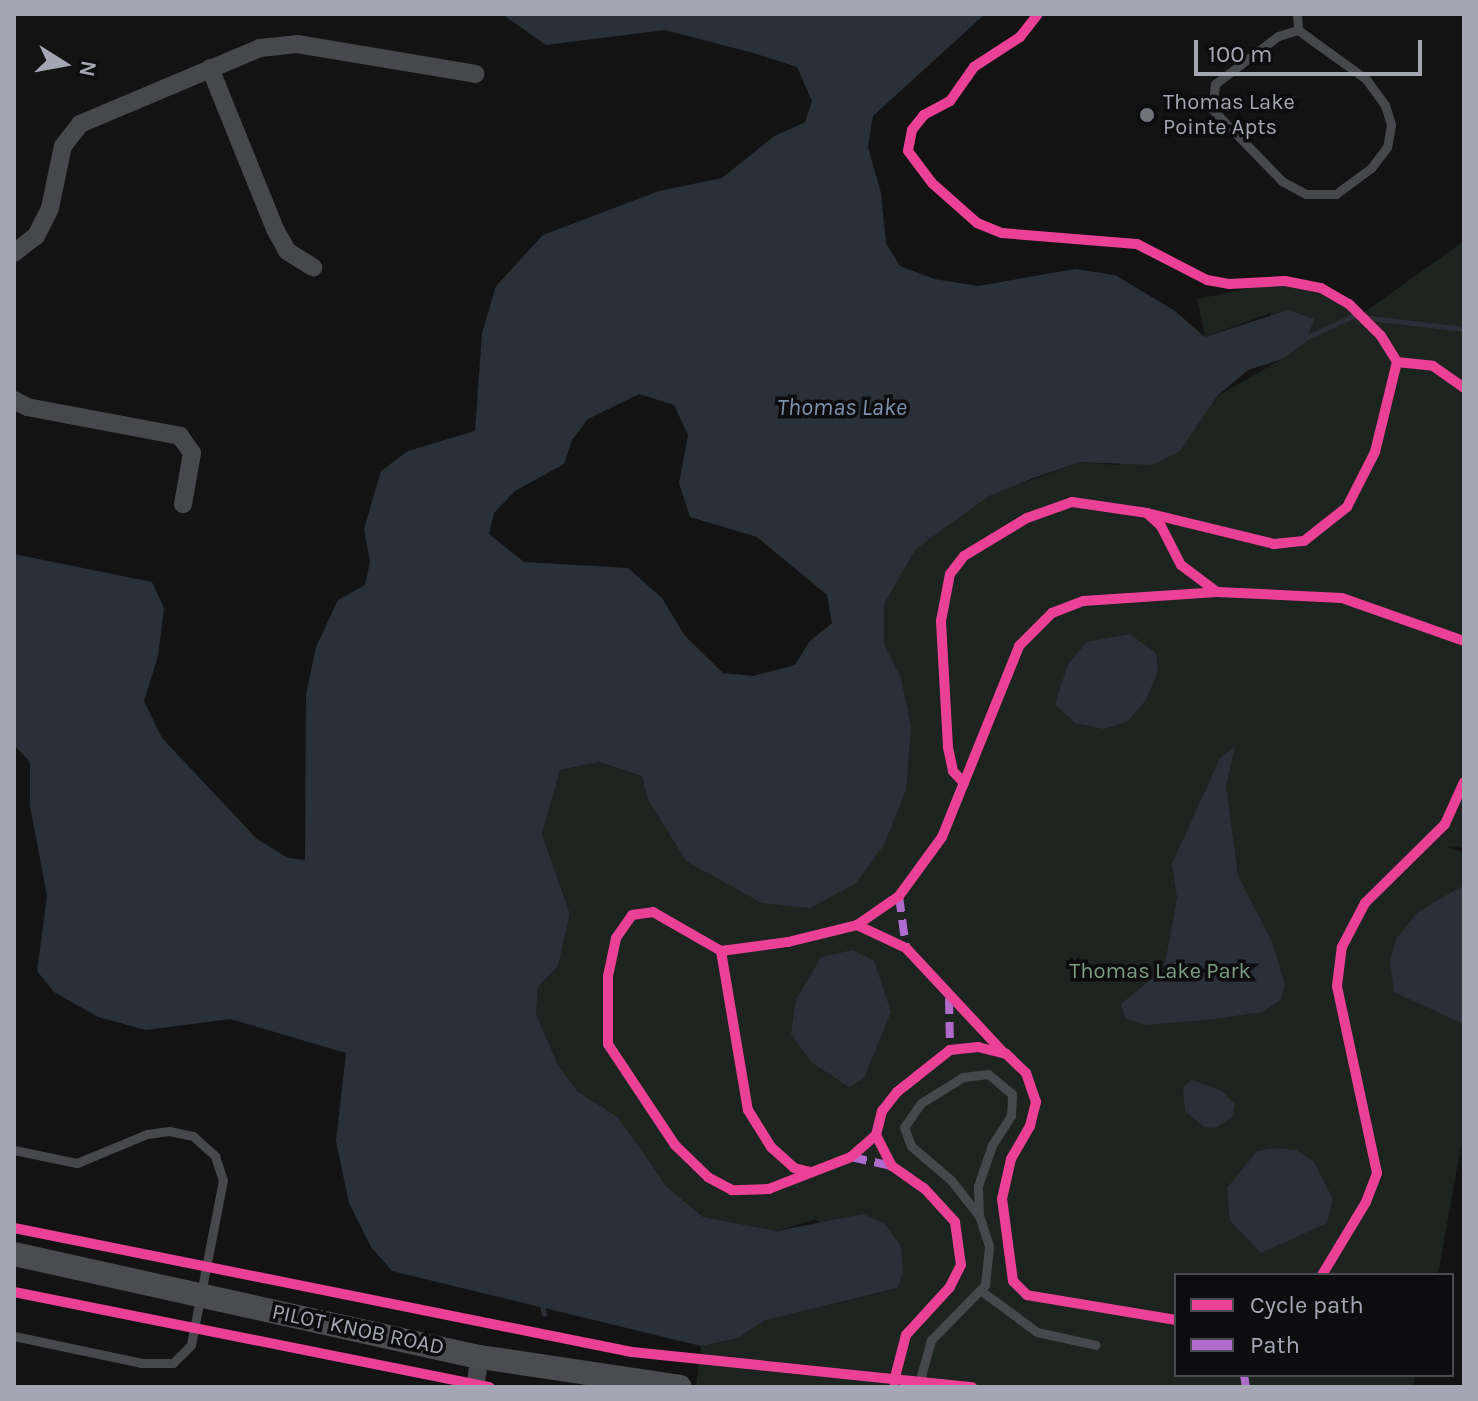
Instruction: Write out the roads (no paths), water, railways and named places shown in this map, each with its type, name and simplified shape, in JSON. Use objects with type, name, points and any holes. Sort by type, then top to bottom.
[{"type":"main road","name":"PILOT KNOB ROAD","points":[[14,1254],[26,1261],[480,1357],[680,1387]]},
{"type":"street","points":[[14,253],[36,236],[50,208],[63,146],[80,124],[260,48],[297,44],[476,74]]},
{"type":"street","points":[[210,68],[275,229],[287,251],[313,267]]},
{"type":"street","points":[[14,400],[27,407],[180,436],[192,453],[183,504]]},
{"type":"street","points":[[475,1387],[480,1357]]},
{"type":"lane","points":[[1297,14],[1298,30]]},
{"type":"lane","points":[[1298,30],[1366,79],[1385,105],[1391,125],[1387,147],[1371,168],[1336,194],[1306,194],[1282,181],[1212,109],[1215,84],[1278,36],[1298,30]]},
{"type":"lane","points":[[918,1387],[931,1340],[980,1290],[989,1246],[979,1216],[978,1186],[1011,1105],[1012,1094],[1002,1081],[988,1074],[963,1077],[921,1103],[904,1127],[911,1146],[951,1180],[979,1216]]},
{"type":"lane","points":[[14,1150],[77,1163],[147,1134],[193,1136],[215,1156],[223,1180],[191,1345],[173,1363],[142,1363],[14,1336]]},
{"type":"lane","points":[[980,1290],[1037,1332],[1096,1345]]},
{"type":"water","name":"Thomas Lake","points":[[502,14],[985,14],[873,116],[868,147],[881,193],[886,243],[900,266],[934,279],[978,286],[1075,269],[1115,275],[1175,311],[1205,337],[1288,310],[1314,319],[1306,342],[1282,359],[1248,370],[1217,396],[1180,451],[1152,465],[1080,462],[1036,477],[989,496],[916,549],[884,604],[884,644],[901,678],[911,727],[906,790],[884,845],[855,884],[810,908],[762,903],[686,861],[648,800],[642,776],[599,762],[560,770],[542,834],[570,914],[558,966],[538,987],[536,1014],[558,1065],[578,1092],[618,1117],[667,1187],[703,1217],[777,1231],[863,1214],[884,1223],[901,1246],[903,1273],[897,1288],[766,1320],[738,1338],[701,1346],[392,1271],[371,1247],[349,1203],[336,1141],[346,1053],[230,1019],[146,1030],[98,1017],[54,992],[37,971],[47,896],[30,806],[30,762],[14,745],[14,554],[152,582],[164,608],[158,656],[144,701],[162,738],[257,839],[288,858],[305,860],[306,695],[316,647],[338,600],[365,585],[370,562],[364,529],[381,471],[408,451],[475,431],[482,333],[496,286],[543,235],[659,191],[722,178],[773,137],[805,122],[812,101],[797,67],[665,30],[546,45]],"holes":[[[639,394],[674,405],[688,435],[679,483],[690,517],[757,537],[827,595],[832,623],[809,642],[795,665],[753,676],[723,673],[685,636],[662,598],[628,568],[524,562],[489,534],[494,513],[515,491],[564,464],[572,440],[588,419]]]},
{"type":"water","points":[[1130,634],[1156,653],[1158,671],[1146,700],[1128,721],[1104,729],[1075,723],[1055,704],[1068,664],[1087,642]]},
{"type":"water","points":[[1235,747],[1226,785],[1238,876],[1272,942],[1285,984],[1281,999],[1263,1012],[1206,1020],[1145,1025],[1125,1018],[1121,1004],[1164,969],[1177,898],[1172,864],[1220,758]]},
{"type":"water","points":[[1464,885],[1464,1024],[1394,992],[1390,961],[1396,939],[1418,912]]},
{"type":"water","points":[[853,950],[874,961],[891,1012],[864,1078],[849,1087],[811,1062],[791,1034],[796,1000],[821,957]]},
{"type":"water","points":[[1192,1080],[1222,1091],[1235,1104],[1232,1117],[1215,1128],[1204,1127],[1185,1111],[1183,1087]]},
{"type":"water","points":[[1277,1148],[1296,1150],[1314,1162],[1333,1199],[1327,1223],[1261,1253],[1230,1221],[1227,1188],[1257,1151]]},
{"type":"waterway","points":[[1303,339],[1353,316],[1464,329]]},
{"type":"waterway","points":[[541,1300],[544,1314]]},
{"type":"place","name":"Thomas Lake Pointe Apts","points":[[1147,115]]},
{"type":"park label","name":"Thomas Lake Park","points":[[1160,972]]}]
